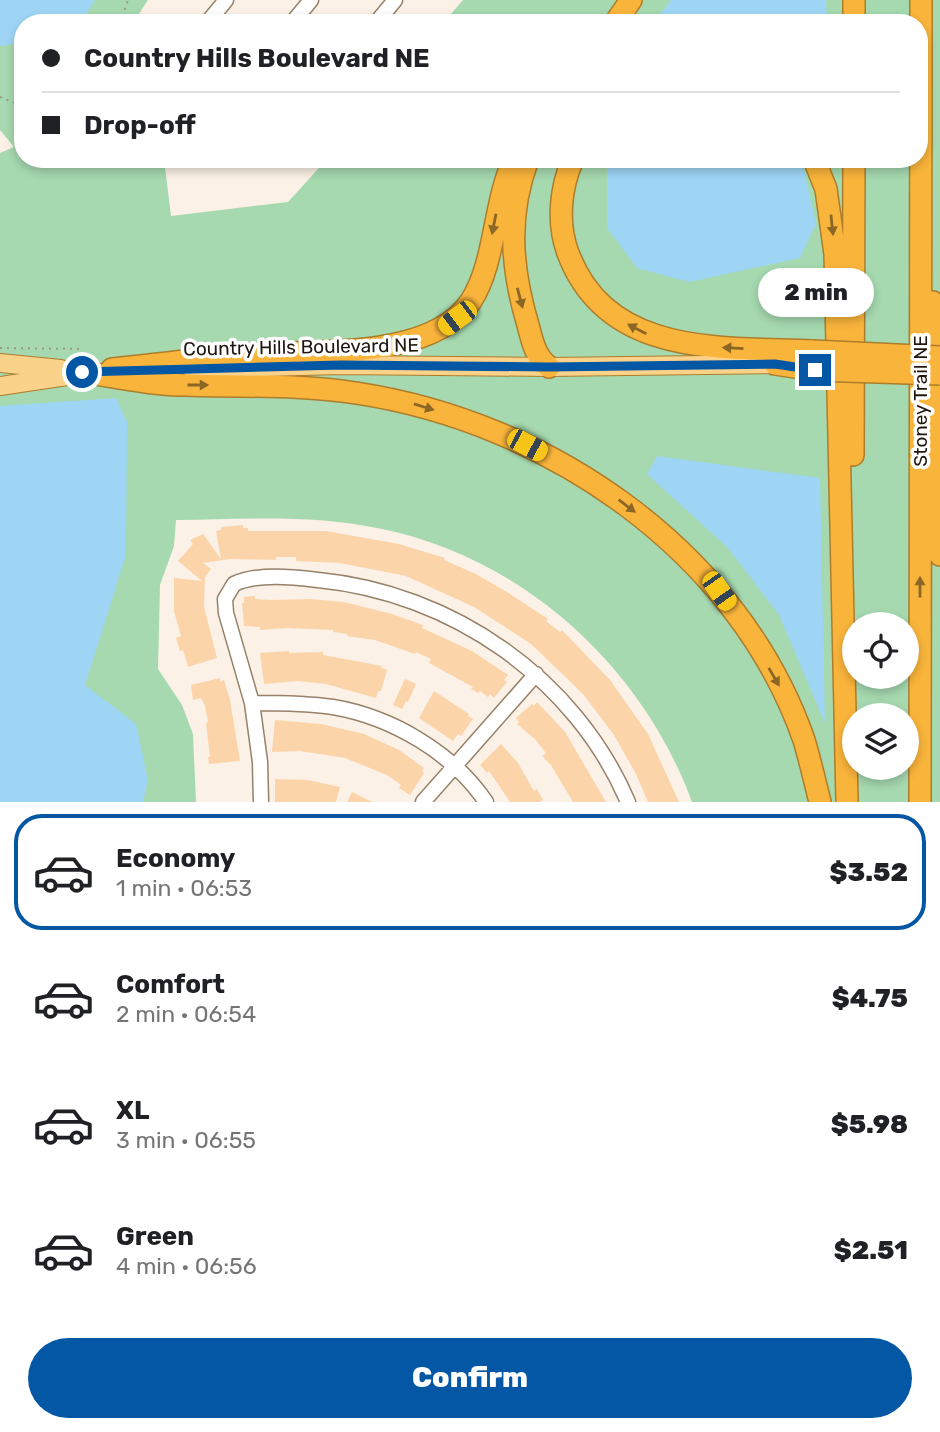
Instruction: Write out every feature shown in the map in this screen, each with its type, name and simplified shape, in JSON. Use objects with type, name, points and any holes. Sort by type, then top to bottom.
[{"type":"highway","points":[[82,372],[242,355],[376,348],[432,334],[457,318],[476,292],[486,265],[499,200],[511,168]]},
{"type":"highway","points":[[525,168],[515,204],[513,259],[518,291],[535,348],[549,367]]},
{"type":"highway","points":[[570,168],[561,211],[563,239],[573,266],[583,283],[609,312],[649,335],[703,346],[814,361],[940,374]]},
{"type":"highway","points":[[818,168],[826,189],[835,254],[847,802]]},
{"type":"highway","points":[[853,802],[854,168]]},
{"type":"highway","name":"Stoney Trail NE","points":[[919,168],[920,802]]},
{"type":"highway","points":[[921,168],[930,240],[935,335],[935,515],[940,555]]},
{"type":"highway","points":[[775,364],[940,357]]},
{"type":"highway","points":[[82,372],[185,385],[241,385],[354,393],[410,403],[482,426],[527,445],[579,473],[629,508],[676,547],[719,591],[755,643],[782,690],[804,740],[820,802]]},
{"type":"main road","name":"Country Hills Boulevard NE","points":[[0,363],[82,372],[341,365],[549,367],[775,364]]},
{"type":"main road","name":"Country Hills Boulevard NE","points":[[0,386],[82,372]]},
{"type":"street","points":[[215,14],[226,0]]},
{"type":"street","points":[[299,14],[311,0]]},
{"type":"street","points":[[383,14],[395,0]]},
{"type":"street","points":[[261,802],[260,762],[252,703],[226,613],[225,599],[234,584],[253,578],[334,581],[401,597],[434,609],[494,642],[537,674],[582,724],[607,760],[628,802]]},
{"type":"street","points":[[423,802],[537,674]]},
{"type":"street","points":[[252,703],[307,704],[336,707],[362,714],[416,738],[455,766],[486,802]]},
{"type":"path","points":[[0,348],[84,348]]},
{"type":"green space","points":[[0,0],[148,0],[139,14],[14,14],[14,147],[0,130]]},
{"type":"green space","points":[[463,0],[940,0],[940,802],[692,802],[670,753],[643,707],[610,664],[572,626],[530,593],[483,565],[434,544],[382,529],[331,521],[254,518],[176,520],[174,546],[160,585],[158,669],[182,705],[193,734],[196,802],[0,802],[0,153],[14,147],[14,168],[165,168],[171,216],[288,202],[319,168],[928,168],[928,14],[451,14]]},
{"type":"water","points":[[0,0],[95,0],[86,14],[14,14],[14,44],[0,46]]},
{"type":"water","points":[[671,0],[826,0],[827,14],[661,14]]},
{"type":"water","points":[[607,168],[803,168],[816,224],[800,258],[689,282],[637,268],[607,228]]},
{"type":"water","points":[[116,398],[127,422],[126,555],[85,685],[136,724],[148,780],[143,802],[0,802],[0,406]]},
{"type":"water","points":[[657,456],[820,478],[825,723],[779,615],[728,548],[647,474]]},
{"type":"building","points":[[243,525],[248,531],[326,531],[399,544],[445,558],[444,560],[476,574],[510,594],[548,619],[546,621],[560,632],[562,630],[610,680],[648,734],[679,802],[648,802],[614,735],[583,694],[531,644],[474,607],[406,576],[340,563],[296,561],[296,557],[276,557],[276,560],[230,559],[203,563],[211,569],[205,577],[204,607],[217,658],[188,667],[176,638],[181,636],[174,611],[174,578],[202,581],[178,561],[193,544],[190,540],[203,534],[221,559],[216,531],[221,530],[221,527]]},
{"type":"building","points":[[255,596],[255,599],[344,602],[392,614],[423,625],[422,628],[472,651],[508,675],[504,680],[507,682],[494,698],[490,694],[488,697],[429,663],[431,659],[375,640],[347,636],[348,634],[333,630],[260,630],[260,627],[244,626],[244,597]]},
{"type":"building","points":[[323,652],[323,655],[382,666],[381,668],[387,670],[381,691],[378,691],[376,698],[326,684],[297,681],[264,684],[260,653]]},
{"type":"building","points":[[220,678],[220,681],[224,680],[230,700],[240,761],[209,764],[205,706],[201,698],[193,700],[191,685]]},
{"type":"building","points":[[405,679],[416,684],[402,709],[393,705]]},
{"type":"building","points":[[434,691],[473,719],[461,736],[458,734],[453,741],[419,718]]},
{"type":"building","points":[[537,702],[565,732],[606,802],[573,802],[551,765],[542,756],[546,753],[535,739],[517,724],[519,722],[516,718]]},
{"type":"building","points":[[275,720],[321,724],[364,734],[399,750],[424,768],[424,773],[410,795],[387,775],[345,758],[300,751],[272,752]]},
{"type":"building","points":[[501,744],[518,763],[534,791],[537,789],[543,800],[510,802],[489,771],[487,773],[480,765]]},
{"type":"building","points":[[275,779],[308,780],[340,787],[336,802],[275,802]]},
{"type":"building","points":[[352,792],[372,802],[347,802]]},
{"type":"route","points":[[82,372],[341,365],[549,367],[775,364],[815,370]]}]
